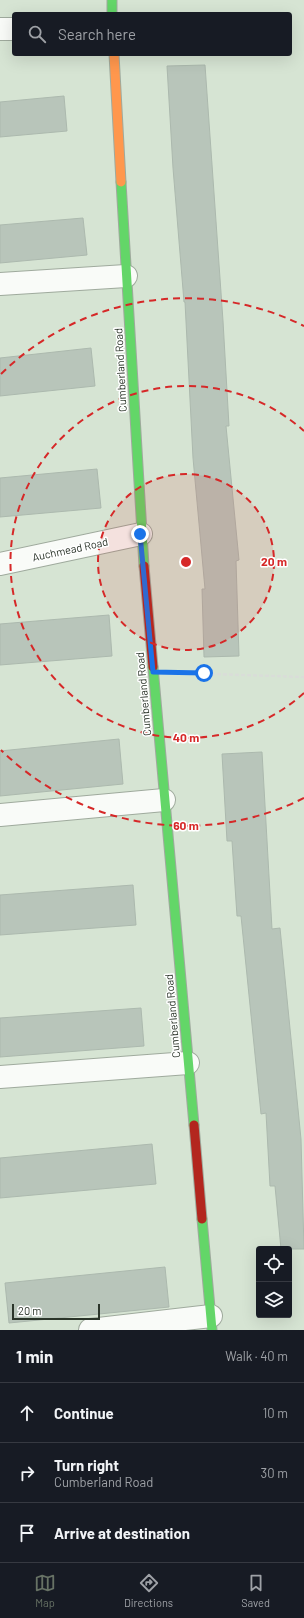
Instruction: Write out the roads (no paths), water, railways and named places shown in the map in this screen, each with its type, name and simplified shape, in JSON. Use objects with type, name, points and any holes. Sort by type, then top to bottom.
[{"type":"street","points":[[112,0],[112,12]]},
{"type":"street","points":[[0,29],[12,29]]},
{"type":"street","name":"Cumberland Road","points":[[114,56],[140,534],[211,1323]]},
{"type":"street","points":[[0,284],[126,276]]},
{"type":"street","name":"Auchmead Road","points":[[0,564],[140,534]]},
{"type":"street","points":[[0,815],[164,800]]},
{"type":"street","points":[[0,1077],[188,1063]]},
{"type":"street","points":[[90,1330],[211,1323]]}]
